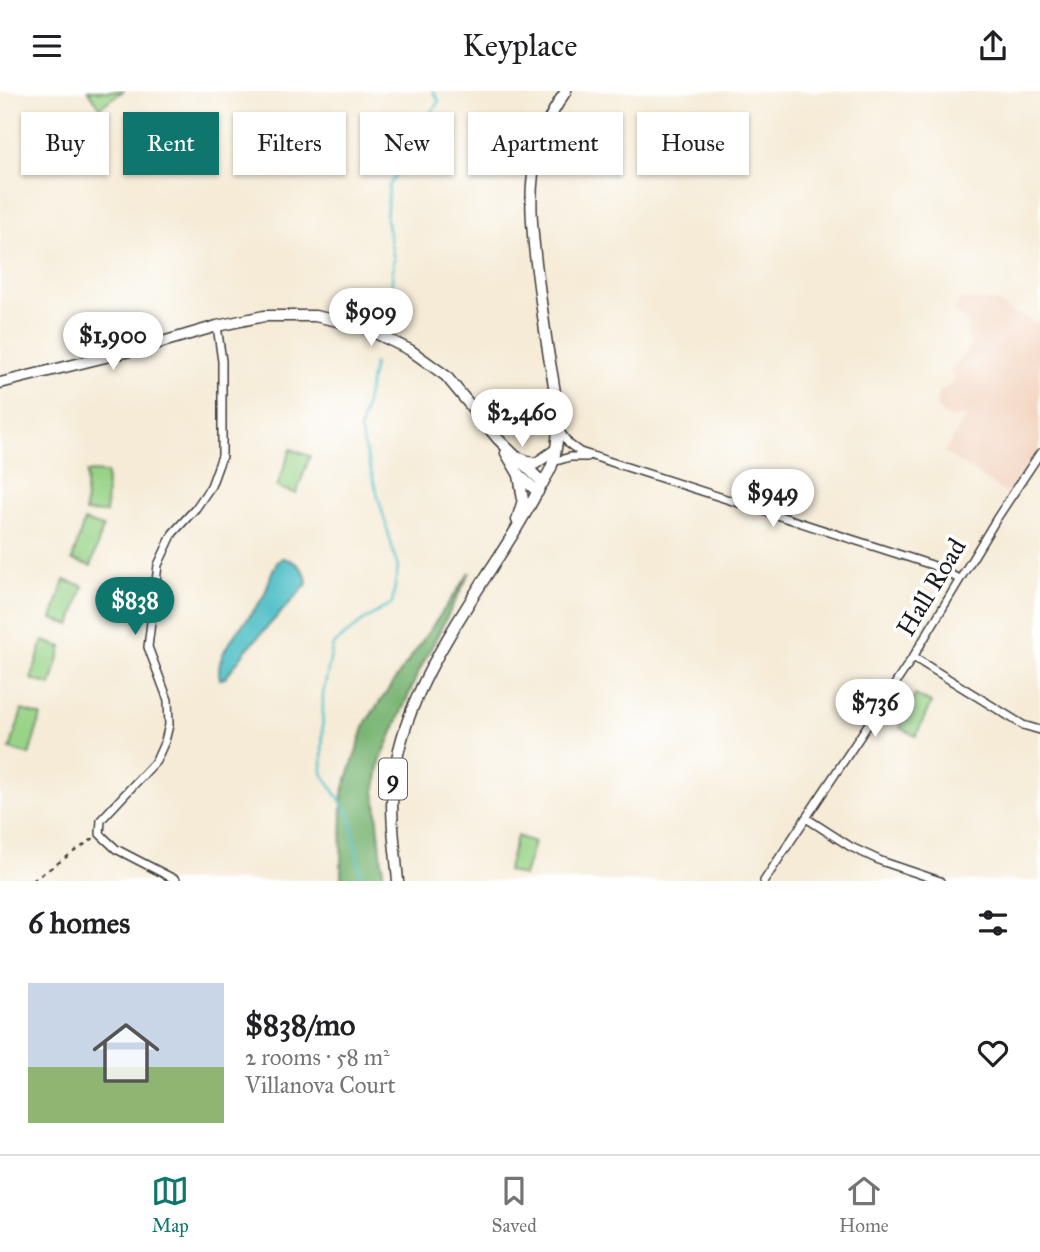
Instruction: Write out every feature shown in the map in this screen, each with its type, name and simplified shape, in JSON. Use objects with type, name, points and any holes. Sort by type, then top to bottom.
[{"type":"main road","name":"9","points":[[398,881],[392,797],[398,753],[424,682],[540,487],[554,456],[558,407],[542,316],[530,204],[531,183],[540,140],[566,91]]},
{"type":"main road","points":[[0,383],[142,348],[216,326],[264,316],[315,316],[361,326],[410,350],[446,376],[540,487]]},
{"type":"main road","points":[[489,571],[521,511],[523,500],[519,475],[498,439]]},
{"type":"main road","points":[[509,451],[535,464],[554,456]]},
{"type":"main road","points":[[519,475],[540,487]]},
{"type":"street","points":[[176,880],[116,849],[100,834],[101,820],[156,761],[169,725],[169,700],[148,647],[158,565],[173,533],[196,508],[211,486],[222,456],[222,361],[216,326]]},
{"type":"street","points":[[558,429],[573,449],[932,565],[959,579]]},
{"type":"street","name":"Hall Road","points":[[764,881],[914,657],[959,579],[1040,453]]},
{"type":"street","points":[[554,456],[595,457]]},
{"type":"street","points":[[914,657],[1023,725],[1040,730]]},
{"type":"street","points":[[806,818],[851,847],[881,861],[940,881]]},
{"type":"path","points":[[32,881],[100,834]]},
{"type":"shaded area","points":[[960,299],[997,301],[1016,316],[1020,314],[1040,324],[1040,447],[1008,495],[944,452],[967,415],[952,419],[942,414],[936,406],[938,393],[954,382],[954,377],[949,373],[971,344],[967,334],[969,323],[954,312]]},
{"type":"green space","points":[[88,91],[123,91],[100,107]]},
{"type":"green space","points":[[291,449],[310,456],[296,494],[277,487]]},
{"type":"green space","points":[[87,472],[107,473],[106,513],[85,512]]},
{"type":"green space","points":[[84,521],[103,527],[91,566],[72,560]]},
{"type":"green space","points":[[470,572],[417,675],[380,762],[375,791],[384,881],[341,881],[342,794],[366,722]]},
{"type":"green space","points":[[64,580],[83,586],[71,625],[52,619]]},
{"type":"green space","points":[[43,641],[62,647],[51,685],[31,679]]},
{"type":"green space","points":[[915,695],[931,703],[916,736],[900,728]]},
{"type":"green space","points":[[22,710],[41,716],[29,755],[10,749]]},
{"type":"green space","points":[[517,836],[534,842],[524,876],[507,871]]},
{"type":"water","points":[[282,558],[300,567],[307,584],[247,649],[225,678],[220,679],[219,668],[227,647],[263,597],[273,571]]},
{"type":"waterway","points":[[391,293],[394,259],[386,219],[389,186],[439,101],[433,91]]},
{"type":"waterway","points":[[362,881],[350,815],[322,773],[323,694],[333,645],[363,621],[392,603],[398,568],[360,431],[374,364]]}]
